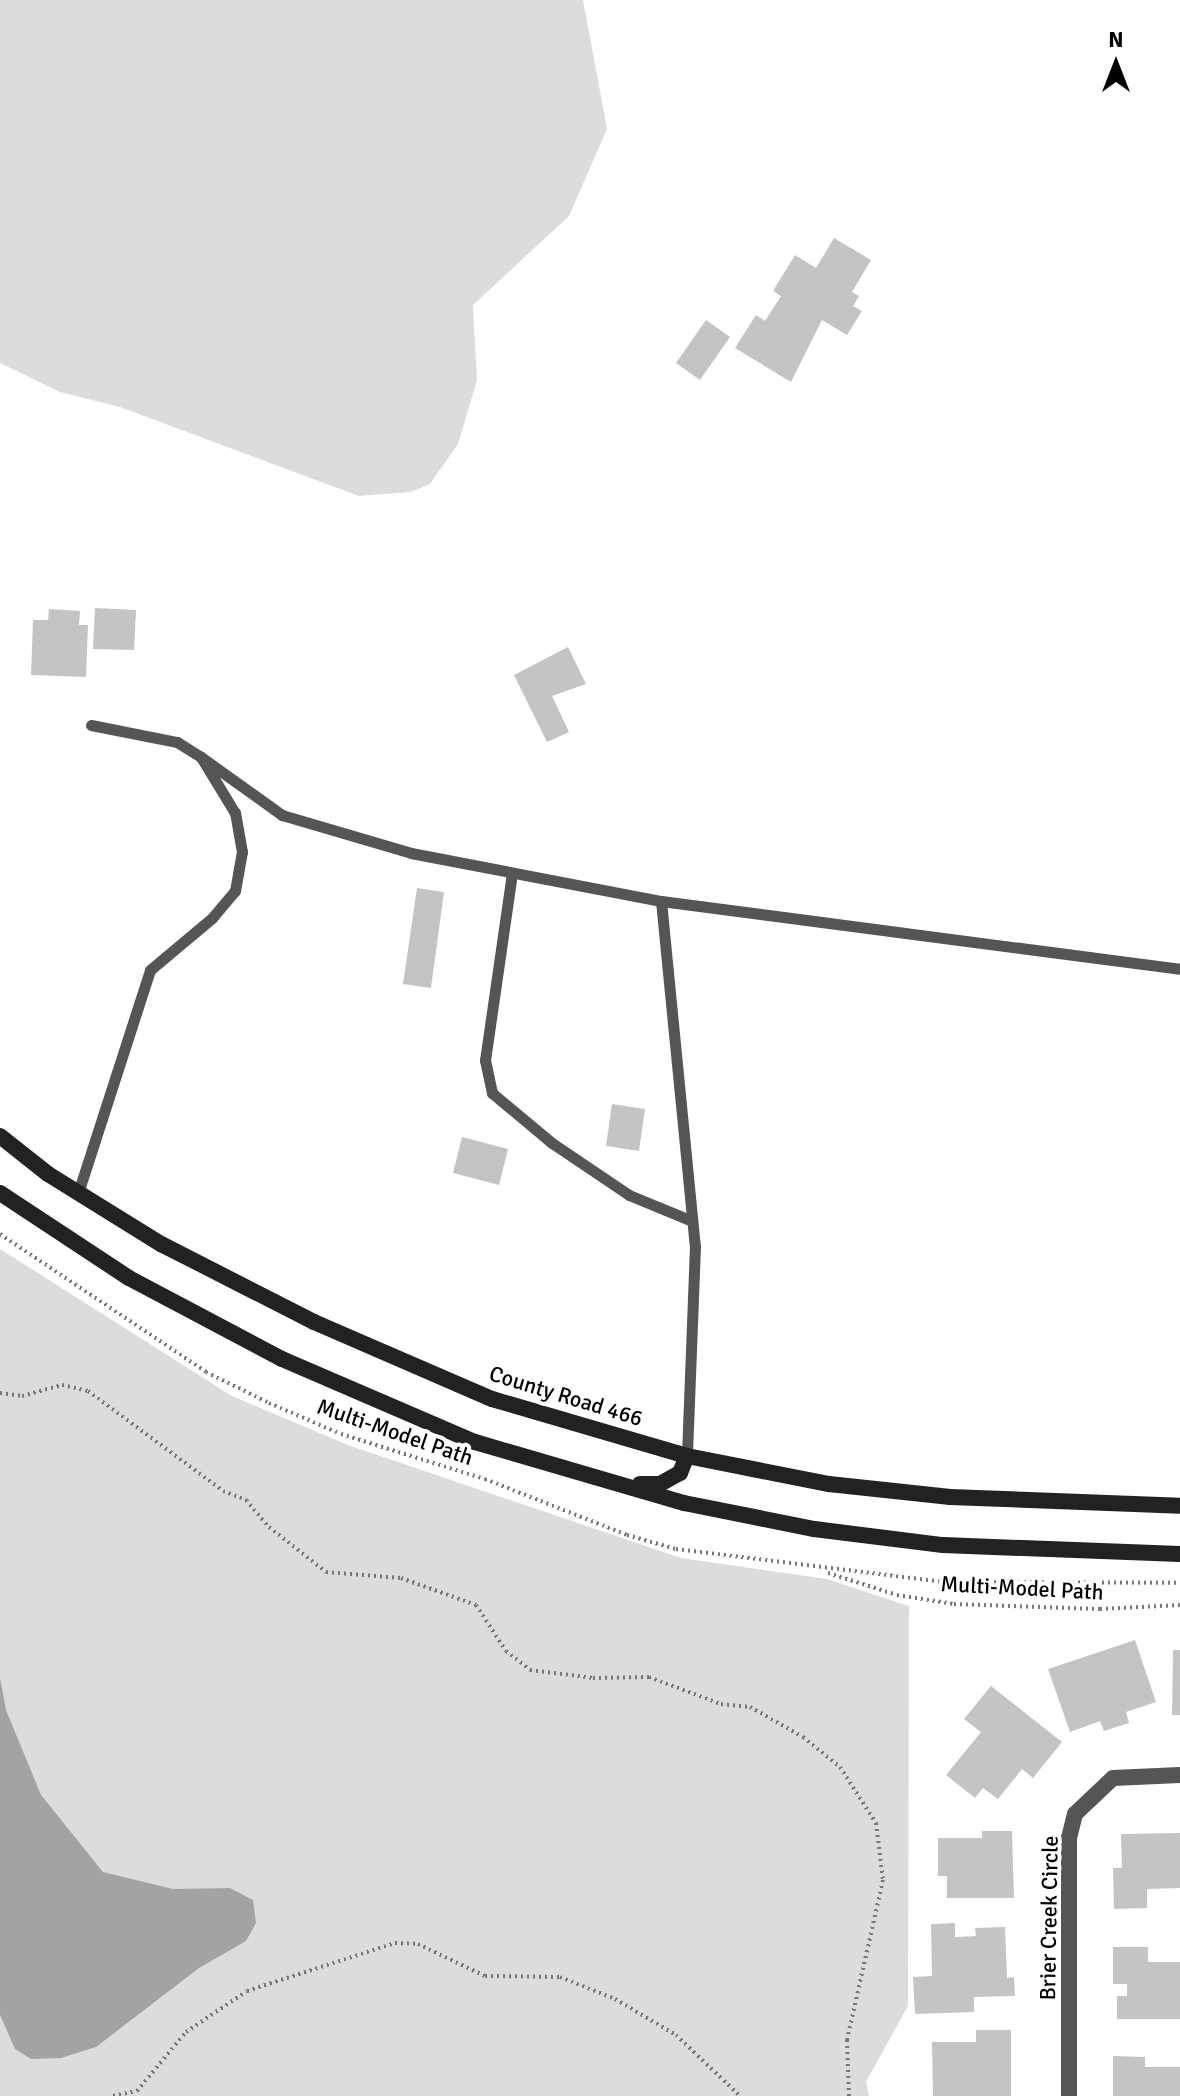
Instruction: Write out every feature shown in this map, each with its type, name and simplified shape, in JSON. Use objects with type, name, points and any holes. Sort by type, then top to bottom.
[{"type":"main road","name":"County Road 466","points":[[0,1136],[78,1193],[161,1244],[314,1322],[478,1393],[687,1456],[829,1484],[950,1497],[1180,1506]]},
{"type":"main road","points":[[0,1193],[129,1278],[282,1359],[475,1442],[623,1485],[814,1529],[943,1545],[1180,1554]]},
{"type":"main road","points":[[623,1485],[660,1484],[680,1473],[687,1456]]},
{"type":"street","name":"Brier Creek Circle","points":[[1069,2096],[1069,1838],[1075,1814],[1113,1778],[1180,1775]]},
{"type":"lane","points":[[91,725],[177,742],[282,815],[411,853],[661,901],[1180,969]]},
{"type":"lane","points":[[78,1193],[150,970],[212,918],[235,891],[242,852],[235,813],[201,757]]},
{"type":"lane","points":[[512,873],[485,1060],[492,1093],[552,1143],[629,1195],[692,1221]]},
{"type":"lane","points":[[661,901],[692,1221],[694,1364],[687,1456]]},
{"type":"path","name":"Multi-Model Path","points":[[0,1234],[206,1372],[341,1434],[485,1479],[664,1545],[818,1569],[993,1586],[1180,1583]]},
{"type":"path","points":[[0,1393],[22,1396],[62,1385],[88,1391],[223,1491],[246,1500],[269,1527],[326,1572],[401,1578],[476,1605],[506,1651],[530,1670],[649,1677],[721,1704],[750,1707],[803,1737],[840,1767],[876,1823],[883,1880],[847,2040],[849,2096]]},
{"type":"path","name":"Multi-Model Path","points":[[818,1569],[897,1595],[954,1604],[1100,1609],[1180,1605]]},
{"type":"path","points":[[113,2096],[137,2091],[186,2032],[247,1991],[395,1943],[418,1944],[485,1976],[560,1977],[615,1999],[676,2035],[740,2096]]},
{"type":"shaded area","points":[[0,0],[583,0],[607,129],[569,216],[473,305],[477,380],[458,444],[430,484],[411,492],[359,496],[120,407],[60,392],[0,363]]},
{"type":"shaded area","points":[[0,1249],[232,1396],[348,1445],[681,1558],[827,1579],[909,1606],[908,2006],[866,2082],[869,2096],[0,2096]]},
{"type":"shaded area","points":[[0,1678],[6,1710],[41,1795],[103,1872],[173,1889],[230,1888],[253,1900],[256,1923],[246,1941],[199,1968],[96,2047],[61,2058],[31,2059],[15,2049],[0,2015]]},
{"type":"building","points":[[834,238],[871,260],[852,292],[859,296],[853,306],[862,311],[847,335],[822,320],[791,382],[735,348],[756,315],[765,321],[781,296],[773,291],[795,255],[816,268]]},
{"type":"building","points":[[706,320],[730,337],[700,380],[676,363]]},
{"type":"building","points":[[95,608],[136,610],[134,650],[93,649]]},
{"type":"building","points":[[49,609],[80,611],[79,625],[88,625],[86,677],[31,675],[33,620],[48,620]]},
{"type":"building","points":[[568,647],[586,684],[552,696],[569,732],[547,742],[514,675]]},
{"type":"building","points":[[417,888],[444,892],[431,988],[403,984]]},
{"type":"building","points":[[612,1104],[645,1109],[639,1151],[606,1146]]},
{"type":"building","points":[[462,1137],[508,1149],[499,1185],[453,1173]]},
{"type":"building","points":[[1135,1640],[1156,1702],[1126,1712],[1129,1723],[1104,1731],[1100,1721],[1070,1732],[1048,1669]]},
{"type":"building","points":[[1173,1650],[1180,1650],[1180,1715],[1172,1715]]},
{"type":"building","points":[[991,1686],[1062,1742],[1033,1778],[1022,1769],[998,1799],[983,1788],[975,1798],[946,1775],[981,1732],[964,1719]]},
{"type":"building","points":[[982,1831],[1012,1831],[1014,1898],[947,1898],[947,1876],[938,1876],[938,1838],[982,1838]]},
{"type":"building","points":[[1180,1833],[1180,1888],[1147,1889],[1147,1908],[1114,1909],[1113,1868],[1122,1868],[1121,1834]]},
{"type":"building","points":[[955,1923],[955,1937],[976,1936],[975,1928],[1005,1927],[1007,1978],[1014,1977],[1015,1996],[974,1997],[974,2012],[915,2014],[913,1977],[932,1976],[931,1924]]},
{"type":"building","points":[[1113,1947],[1148,1947],[1148,1962],[1180,1962],[1180,2019],[1117,2019],[1117,1996],[1127,1996],[1127,1984],[1113,1984]]},
{"type":"building","points":[[976,2030],[1011,2030],[1011,2096],[933,2096],[932,2042],[976,2042]]},
{"type":"building","points":[[1113,2056],[1145,2057],[1145,2067],[1180,2067],[1180,2096],[1113,2096]]}]
